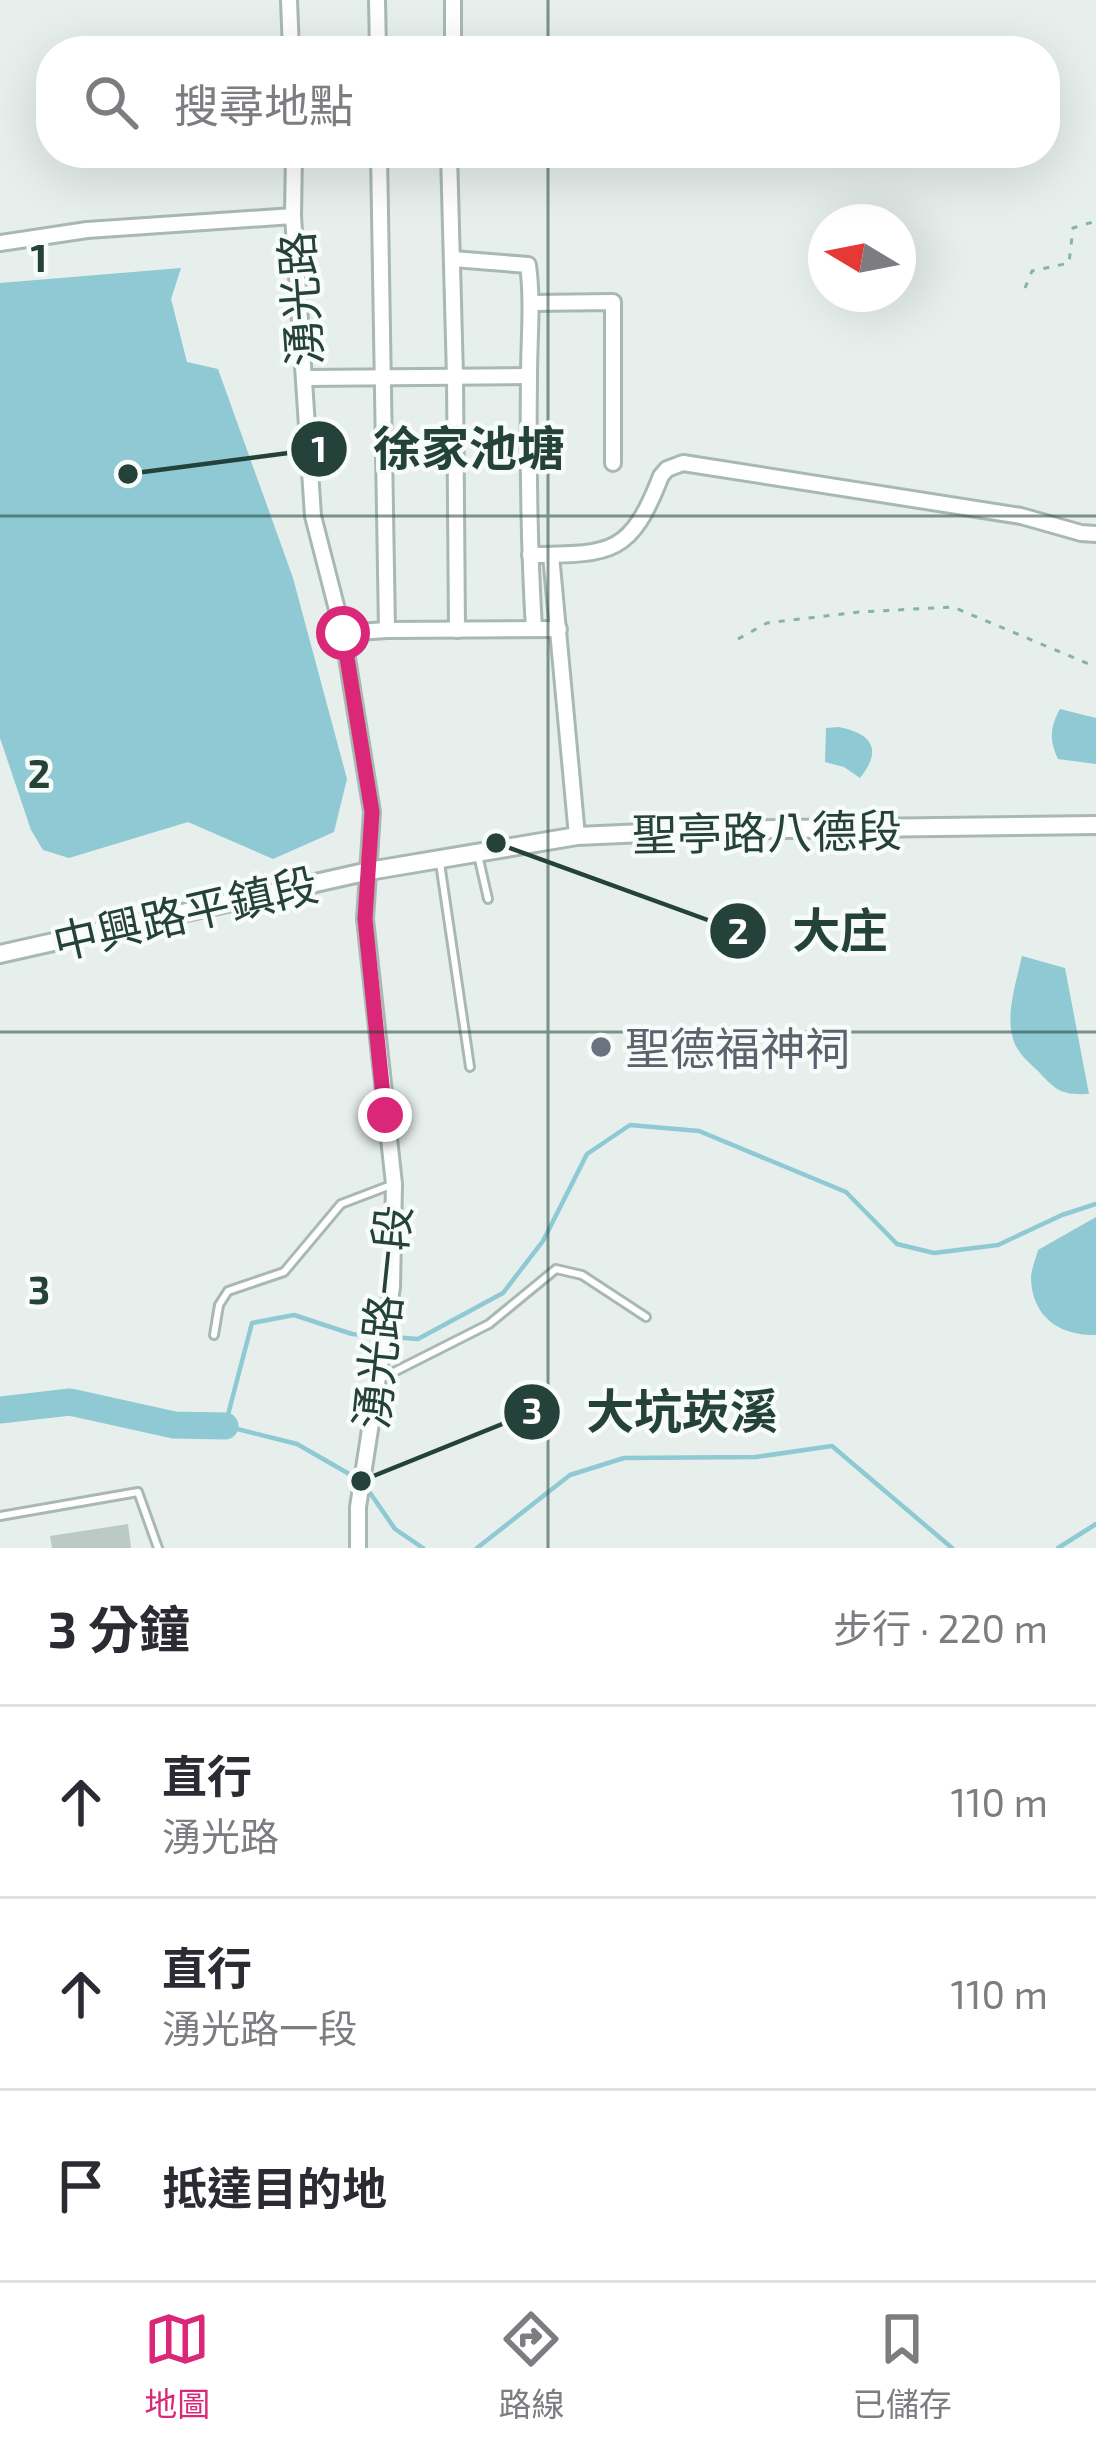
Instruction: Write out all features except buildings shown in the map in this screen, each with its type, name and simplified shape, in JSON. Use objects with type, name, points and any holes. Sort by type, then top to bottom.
[{"type":"street","points":[[289,0],[290,36]]},
{"type":"street","points":[[377,0],[378,36]]},
{"type":"street","points":[[453,0],[453,36]]},
{"type":"street","name":"湧光路","points":[[294,168],[313,516],[343,633],[372,812],[369,871]]},
{"type":"street","points":[[379,168],[386,630]]},
{"type":"street","points":[[450,168],[457,630]]},
{"type":"street","points":[[0,243],[87,230],[293,216]]},
{"type":"street","points":[[453,260],[528,265],[534,629]]},
{"type":"street","points":[[531,303],[613,302],[613,463]]},
{"type":"street","points":[[304,378],[529,376]]},
{"type":"street","points":[[530,555],[602,552],[634,532],[661,476],[683,463],[1021,515],[1096,534]]},
{"type":"street","points":[[551,555],[577,836]]},
{"type":"street","points":[[343,633],[559,629]]},
{"type":"street","name":"聖亭路八德段","points":[[369,871],[577,836],[1096,825]]},
{"type":"street","name":"中興路平鎮段","points":[[0,953],[369,871]]},
{"type":"street","name":"湧光路一段","points":[[358,1548],[358,1507],[392,1287],[394,1184],[365,919],[369,871]]},
{"type":"lane","points":[[478,852],[488,898]]},
{"type":"lane","points":[[439,860],[470,1067]]},
{"type":"lane","points":[[214,1335],[228,1291],[284,1272],[341,1204],[394,1184]]},
{"type":"lane","points":[[378,1380],[489,1324],[556,1269],[582,1274],[646,1317]]},
{"type":"lane","points":[[0,1516],[138,1492],[158,1548]]},
{"type":"path","points":[[1025,288],[1032,271],[1069,263],[1072,228],[1096,221]]},
{"type":"path","points":[[738,639],[767,623],[953,608],[1096,667]]},
{"type":"water","points":[[181,268],[171,299],[187,362],[218,369],[293,578],[347,779],[334,832],[273,859],[188,822],[69,858],[43,850],[31,830],[0,738],[0,283]]},
{"type":"water","points":[[1060,709],[1096,718],[1096,764],[1058,759],[1052,734]]},
{"type":"water","points":[[839,727],[870,744],[871,759],[860,778],[825,762],[826,728]]},
{"type":"water","points":[[1022,956],[1065,968],[1089,1094],[1056,1088],[1023,1057],[1014,1041],[1012,1005]]},
{"type":"water","points":[[1096,1217],[1096,1335],[1071,1332],[1051,1322],[1037,1304],[1031,1275],[1038,1250]]},
{"type":"waterway","points":[[358,1479],[297,1444],[225,1426],[252,1323],[294,1315],[352,1334],[418,1339],[503,1293],[543,1241],[587,1154],[630,1125],[699,1131],[846,1192],[897,1244],[934,1253],[998,1245],[1096,1204]]},
{"type":"waterway","points":[[0,1410],[70,1402],[174,1425],[225,1426]]},
{"type":"waterway","points":[[477,1548],[570,1475],[624,1458],[756,1457],[832,1446],[952,1548]]},
{"type":"waterway","points":[[366,1487],[395,1529],[423,1548]]},
{"type":"waterway","points":[[1058,1548],[1096,1524]]},
{"type":"place","name":"徐家池塘","points":[[128,474]]},
{"type":"place","name":"大庄","points":[[496,843]]},
{"type":"place","name":"聖德福神祠","points":[[601,1047]]},
{"type":"place","name":"大坑崁溪","points":[[361,1481]]},
{"type":"route","points":[[343,633],[372,812],[365,919],[385,1115]]}]
